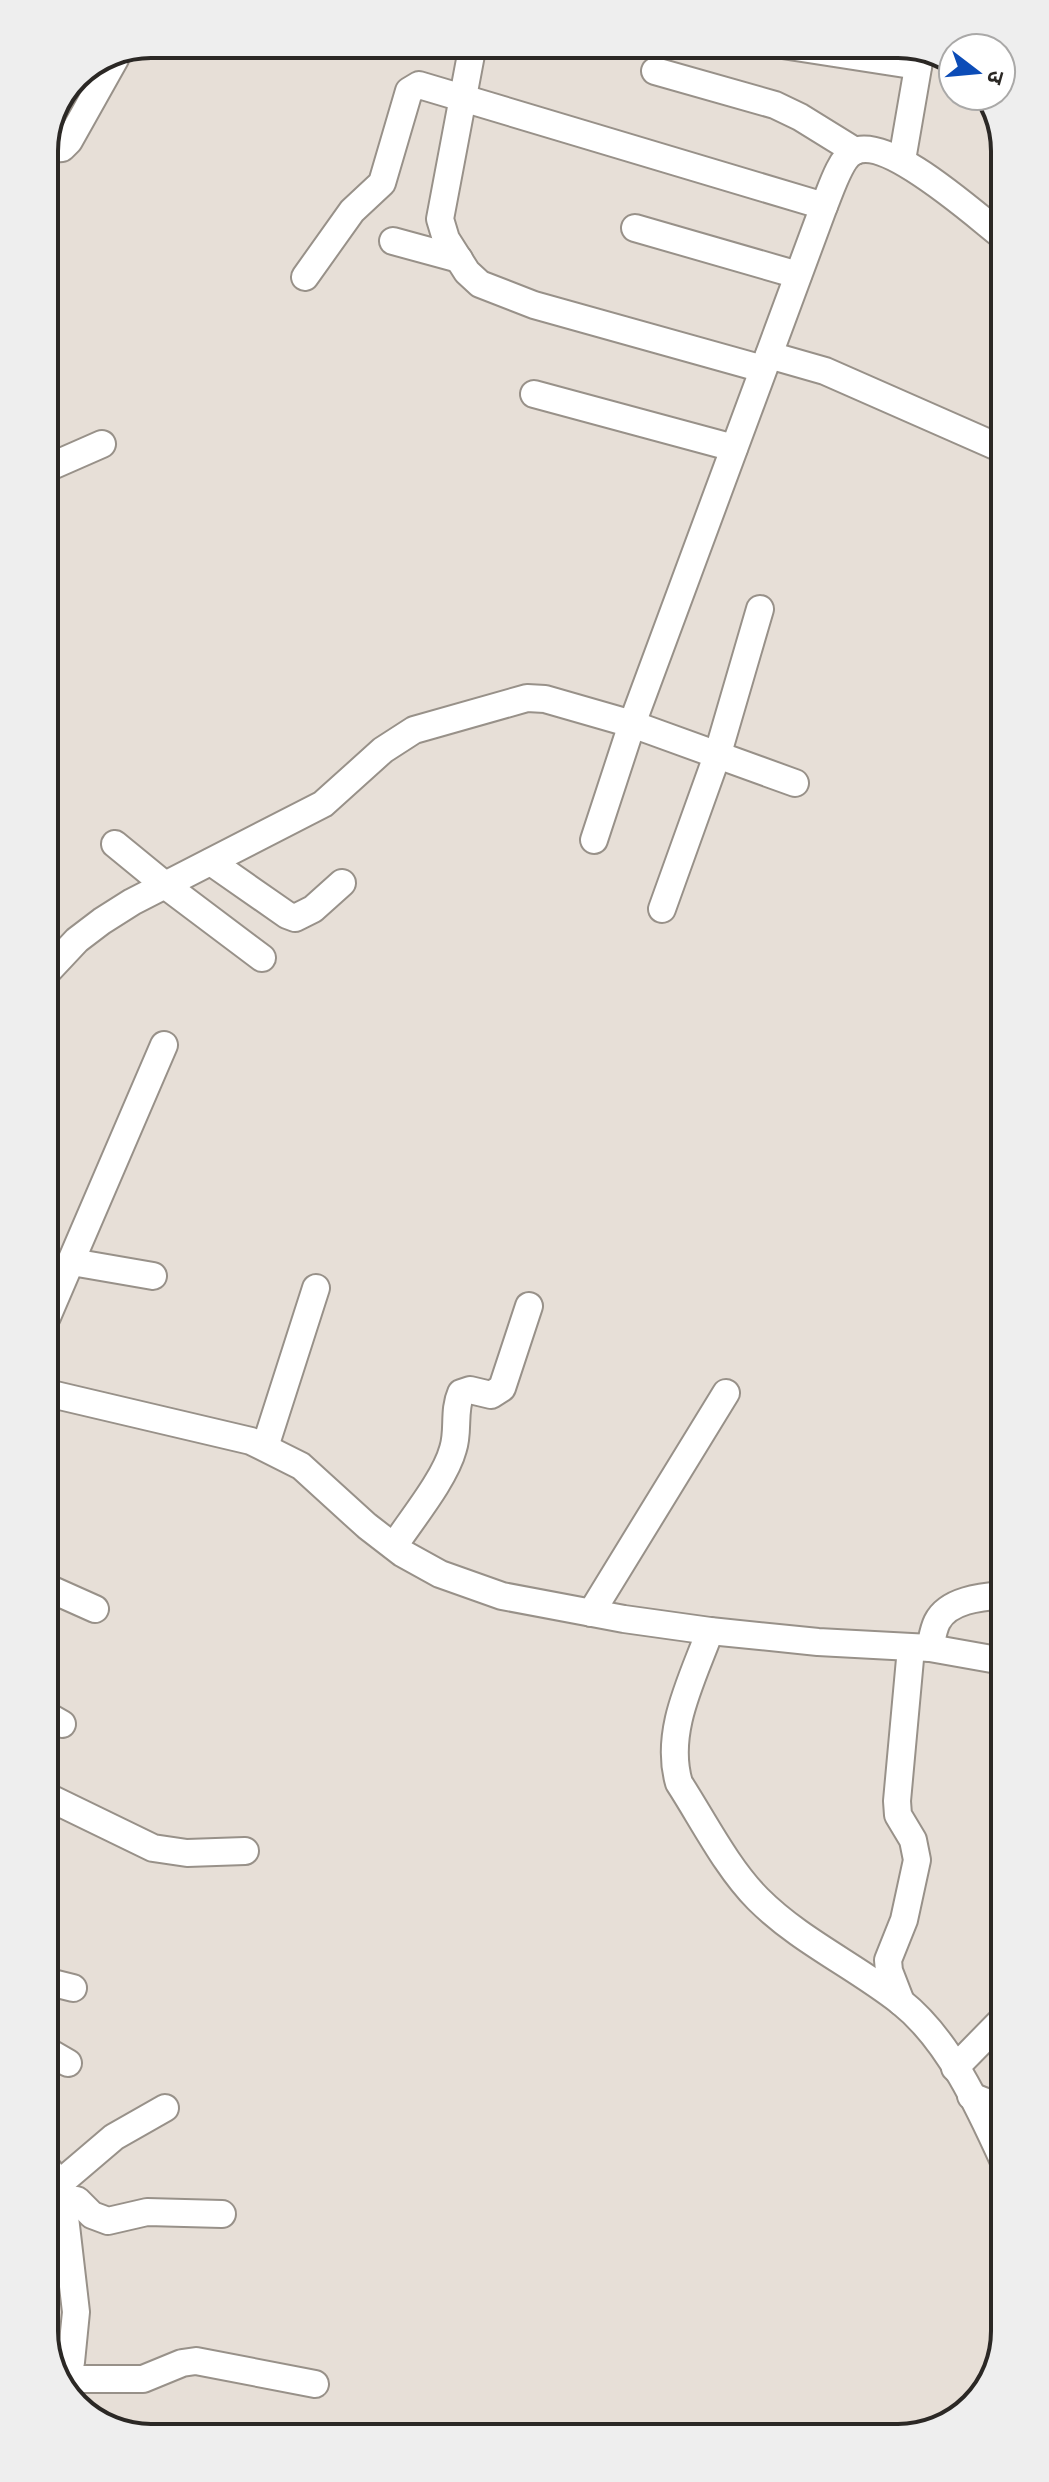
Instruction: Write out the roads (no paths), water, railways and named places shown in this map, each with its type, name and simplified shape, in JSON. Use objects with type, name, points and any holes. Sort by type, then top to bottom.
[{"type":"street","points":[[471,58],[440,219],[446,239],[480,284],[534,305],[766,362],[825,371],[991,444]]},
{"type":"street","points":[[902,160],[920,61]]},
{"type":"street","points":[[58,148],[69,141],[110,68]]},
{"type":"street","points":[[655,71],[789,111],[855,151]]},
{"type":"street","points":[[305,277],[352,211],[382,183],[409,91],[419,85],[824,206]]},
{"type":"street","points":[[594,840],[632,724],[734,448],[824,206],[847,156],[866,149],[902,160],[991,227]]},
{"type":"street","points":[[635,228],[798,275]]},
{"type":"street","points":[[393,241],[459,259]]},
{"type":"street","points":[[534,394],[734,448]]},
{"type":"street","points":[[58,463],[102,444]]},
{"type":"street","points":[[662,909],[718,753],[760,609]]},
{"type":"street","points":[[58,960],[77,940],[102,921],[323,804],[383,750],[414,730],[527,698],[545,699],[632,724],[795,783]]},
{"type":"street","points":[[115,844],[262,958]]},
{"type":"street","points":[[211,862],[295,918],[303,916],[342,883]]},
{"type":"street","points":[[58,1293],[164,1045]]},
{"type":"street","points":[[72,1262],[153,1276]]},
{"type":"street","points":[[265,1447],[316,1288]]},
{"type":"street","points":[[394,1546],[448,1464],[461,1393],[470,1390],[491,1395],[502,1388],[529,1306]]},
{"type":"street","points":[[591,1613],[726,1393]]},
{"type":"street","points":[[58,1396],[265,1447],[301,1466],[367,1526],[394,1546],[440,1574],[502,1596],[710,1631],[920,1648],[991,1659]]},
{"type":"street","points":[[58,1592],[95,1609]]},
{"type":"street","points":[[901,2002],[888,1960],[904,1920],[917,1860],[913,1840],[898,1815],[897,1801],[920,1648],[947,1609],[960,1603],[991,1597]]},
{"type":"street","points":[[710,1631],[677,1722],[674,1766],[679,1783],[755,1895],[780,1920],[901,2002],[938,2040],[991,2136]]},
{"type":"street","points":[[58,1802],[153,1848],[187,1853],[245,1851]]},
{"type":"street","points":[[955,2068],[991,2031]]},
{"type":"street","points":[[971,2096],[991,2104]]},
{"type":"street","points":[[58,2183],[114,2137],[165,2108]]},
{"type":"street","points":[[58,2185],[92,2215],[108,2221],[147,2212],[222,2214]]},
{"type":"street","points":[[58,2191],[76,2312],[75,2338],[67,2370]]},
{"type":"street","points":[[73,2382],[143,2379],[182,2363],[196,2361],[315,2384]]}]
